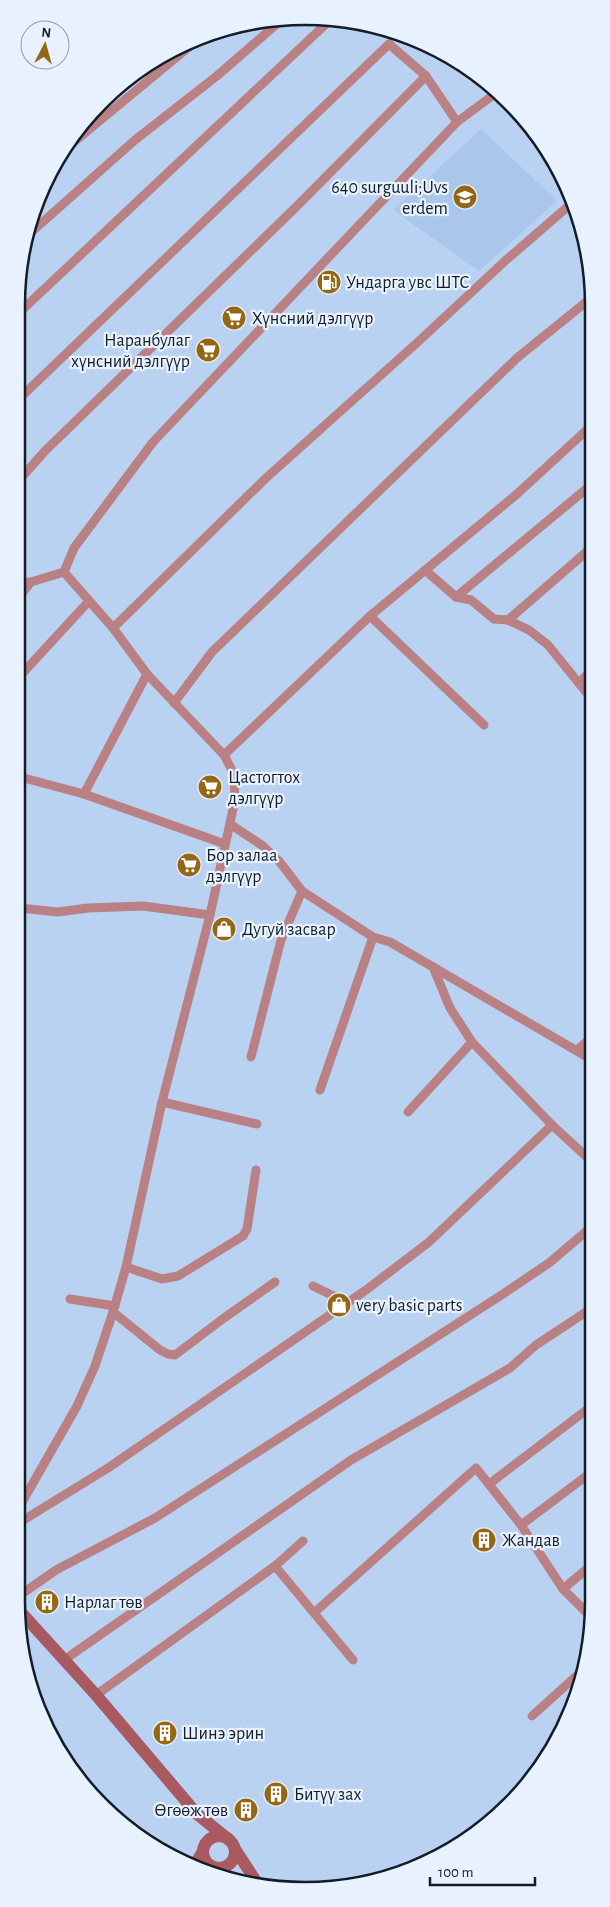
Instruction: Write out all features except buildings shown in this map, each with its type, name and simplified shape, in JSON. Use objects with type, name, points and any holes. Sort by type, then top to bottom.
[{"type":"street","points":[[25,307],[324,26]]},
{"type":"street","points":[[37,228],[135,140],[218,75],[275,27]]},
{"type":"street","points":[[25,393],[389,44],[426,76],[457,122]]},
{"type":"street","points":[[87,130],[178,56]]},
{"type":"street","points":[[25,473],[44,452],[296,208],[426,76]]},
{"type":"street","points":[[64,572],[74,548],[153,442],[457,122],[492,96]]},
{"type":"street","points":[[112,628],[266,478],[412,348],[505,261],[567,207]]},
{"type":"street","points":[[174,703],[212,652],[517,358],[585,303]]},
{"type":"street","points":[[224,755],[370,616],[518,494],[585,432]]},
{"type":"street","points":[[456,597],[585,489]]},
{"type":"street","points":[[508,620],[585,553]]},
{"type":"street","points":[[425,570],[456,597],[471,600],[494,619],[508,620],[529,630],[548,645],[585,690]]},
{"type":"street","points":[[25,583],[64,572]]},
{"type":"street","points":[[25,1497],[77,1406],[95,1366],[114,1309],[126,1267],[162,1102],[210,915],[235,800],[236,785],[234,774],[224,755],[147,674],[112,628],[64,572]]},
{"type":"street","points":[[25,590],[31,582]]},
{"type":"street","points":[[25,671],[89,601]]},
{"type":"street","points":[[370,616],[484,725]]},
{"type":"street","points":[[84,794],[147,674]]},
{"type":"street","points":[[579,683],[585,677]]},
{"type":"street","points":[[25,778],[84,794],[226,844]]},
{"type":"street","points":[[230,824],[263,846],[279,861],[302,891],[373,937],[390,942],[585,1055]]},
{"type":"street","points":[[251,1057],[281,940],[302,891]]},
{"type":"street","points":[[25,909],[58,912],[88,908],[143,906],[210,915]]},
{"type":"street","points":[[320,1090],[373,937]]},
{"type":"street","points":[[433,968],[450,1008],[472,1042],[552,1125],[585,1155]]},
{"type":"street","points":[[408,1112],[472,1042]]},
{"type":"street","points":[[577,1050],[585,1043]]},
{"type":"street","points":[[162,1102],[257,1124]]},
{"type":"street","points":[[25,1519],[108,1468],[348,1303],[429,1242],[552,1125]]},
{"type":"street","points":[[126,1267],[162,1279],[178,1276],[242,1236],[247,1229],[256,1170]]},
{"type":"street","points":[[25,1592],[56,1570],[154,1518],[550,1264],[585,1233]]},
{"type":"street","points":[[70,1299],[114,1309],[160,1350],[175,1355],[275,1282]]},
{"type":"street","points":[[313,1286],[348,1303]]},
{"type":"street","points":[[64,1660],[352,1460],[510,1368],[536,1346],[585,1313]]},
{"type":"street","points":[[489,1484],[585,1411]]},
{"type":"street","points":[[315,1612],[476,1468],[521,1525],[563,1589],[585,1611]]},
{"type":"street","points":[[521,1525],[585,1476]]},
{"type":"street","points":[[96,1695],[275,1566],[303,1541]]},
{"type":"street","points":[[275,1566],[353,1660]]},
{"type":"street","points":[[563,1589],[585,1571]]},
{"type":"street","points":[[26,1618],[96,1695],[197,1814],[232,1844],[233,1861],[216,1867]]},
{"type":"street","points":[[532,1716],[574,1678]]},
{"type":"street","points":[[197,1814],[202,1828],[206,1861],[211,1866]]},
{"type":"street","points":[[197,1861],[210,1839],[224,1837],[232,1844],[252,1877]]},
{"type":"street","points":[[232,1872],[245,1876]]},
{"type":"shaded area","points":[[481,129],[557,201],[479,271],[393,210]]},
{"type":"place","name":"640 surguuli;Uvs erdem","points":[[465,197]]},
{"type":"place","name":"Ундарга увс ШТС","points":[[329,282]]},
{"type":"place","name":"Хүнсний дэлгүүр","points":[[234,318]]},
{"type":"place","name":"Наранбулаг хүнсний дэлгүүр","points":[[208,350]]},
{"type":"place","name":"Цастогтох дэлгүүр","points":[[210,787]]},
{"type":"place","name":"Бор залаа дэлгүүр","points":[[189,865]]},
{"type":"place","name":"Дугуй засвар","points":[[224,929]]},
{"type":"place","name":"very basic parts","points":[[339,1305]]},
{"type":"place","name":"Жандав","points":[[484,1540]]},
{"type":"place","name":"Нарлаг төв","points":[[47,1602]]},
{"type":"place","name":"Шинэ эрин","points":[[165,1733]]},
{"type":"place","name":"Битүү зах","points":[[276,1794]]},
{"type":"place","name":"Өгөөж төв","points":[[246,1810]]}]
